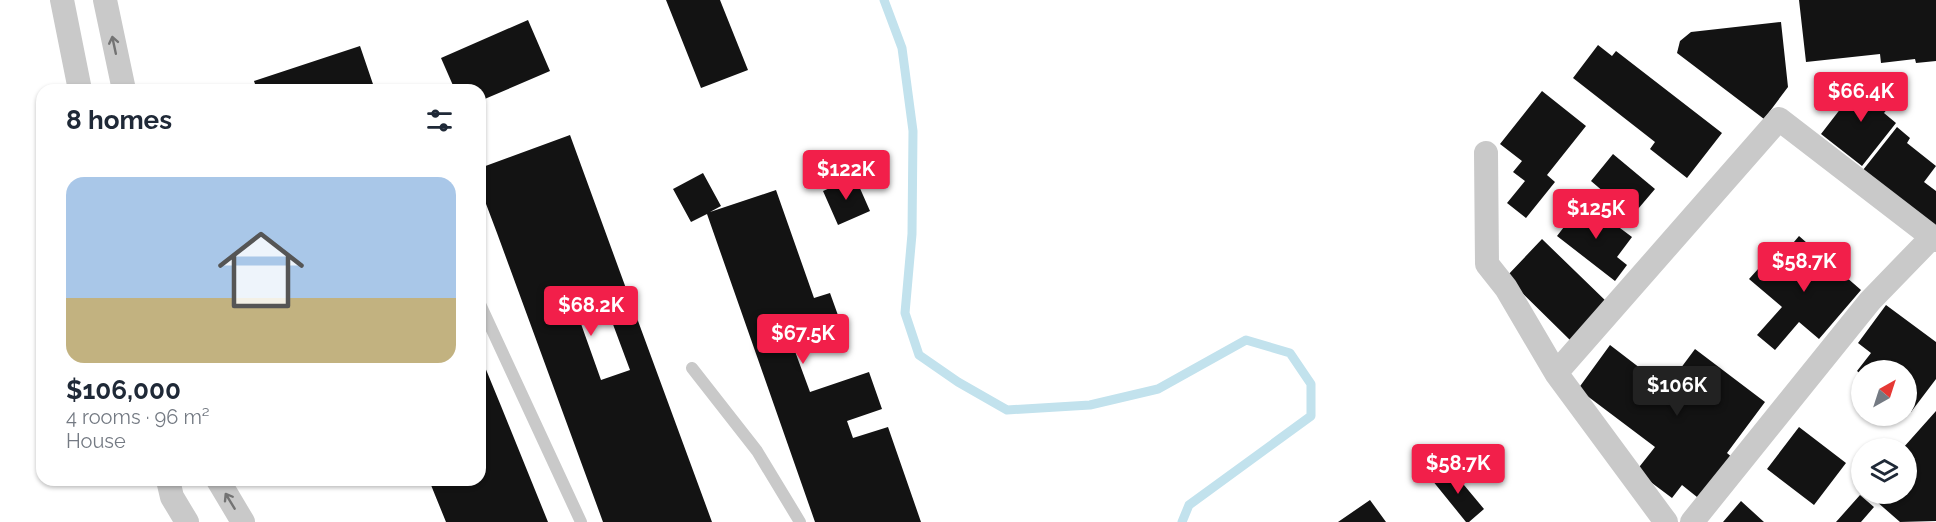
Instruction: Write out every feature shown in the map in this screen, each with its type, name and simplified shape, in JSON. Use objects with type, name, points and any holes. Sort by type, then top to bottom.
[{"type":"street","points":[[62,0],[79,84]]},
{"type":"street","points":[[105,0],[123,84]]},
{"type":"street","points":[[1556,373],[1779,119],[1934,239],[1870,301],[1692,522]]},
{"type":"street","points":[[1486,153],[1487,264],[1506,288],[1556,373],[1666,522]]},
{"type":"street","points":[[169,486],[172,497],[187,522]]},
{"type":"street","points":[[222,486],[243,522]]},
{"type":"lane","points":[[486,317],[581,522]]},
{"type":"lane","points":[[692,368],[757,451],[800,522]]},
{"type":"building","points":[[666,0],[720,0],[748,70],[701,88]]},
{"type":"building","points":[[1799,0],[1936,0],[1936,61],[1916,63],[1915,59],[1881,63],[1880,54],[1806,62]]},
{"type":"building","points":[[528,20],[550,71],[486,98],[486,84],[452,84],[441,58]]},
{"type":"building","points":[[1781,22],[1788,87],[1764,119],[1677,53],[1680,41],[1691,32]]},
{"type":"building","points":[[1598,45],[1612,56],[1616,51],[1722,133],[1687,178],[1650,149],[1655,142],[1573,78]]},
{"type":"building","points":[[360,46],[373,84],[255,84],[254,81]]},
{"type":"building","points":[[1865,77],[1893,102],[1884,113],[1896,123],[1862,166],[1821,134]]},
{"type":"building","points":[[1542,91],[1586,126],[1547,175],[1555,182],[1526,218],[1507,203],[1525,181],[1513,172],[1522,161],[1500,144]]},
{"type":"building","points":[[1897,127],[1910,138],[1907,143],[1936,166],[1924,182],[1936,191],[1936,227],[1863,170]]},
{"type":"building","points":[[570,135],[712,522],[603,522],[486,204],[486,166]],"holes":[[[608,311],[630,370],[601,380],[580,321]]]},
{"type":"building","points":[[1613,154],[1655,189],[1632,216],[1591,181]]},
{"type":"building","points":[[703,173],[721,206],[710,212],[776,190],[814,298],[830,293],[839,318],[789,335],[810,392],[869,372],[882,409],[847,421],[853,438],[888,427],[921,522],[815,522],[707,214],[691,222],[673,189]]},
{"type":"building","points":[[855,177],[870,211],[838,225],[823,191]]},
{"type":"building","points":[[1584,201],[1632,237],[1617,257],[1627,265],[1615,281],[1557,236]]},
{"type":"building","points":[[1799,236],[1861,290],[1819,339],[1799,322],[1775,350],[1757,335],[1782,307],[1749,279],[1759,268],[1767,274]]},
{"type":"building","points":[[1542,239],[1609,304],[1572,342],[1506,277]]},
{"type":"building","points":[[1886,305],[1936,342],[1936,379],[1917,404],[1917,360],[1866,360],[1871,353],[1858,343]]},
{"type":"building","points":[[1610,345],[1666,388],[1695,349],[1765,402],[1727,453],[1734,459],[1702,501],[1682,485],[1672,498],[1636,471],[1655,447],[1578,389]]},
{"type":"building","points":[[486,370],[548,522],[446,522],[431,486],[486,486]]},
{"type":"building","points":[[1936,411],[1936,521],[1900,522],[1879,504],[1917,504],[1917,438],[1912,438]]},
{"type":"building","points":[[1799,427],[1846,463],[1814,505],[1767,469]]},
{"type":"building","points":[[1449,467],[1484,509],[1469,522],[1466,522],[1432,480]]},
{"type":"building","points":[[1370,500],[1386,522],[1338,522]]},
{"type":"building","points":[[1741,501],[1764,522],[1723,522]]},
{"type":"building","points":[[1852,504],[1870,504],[1874,507],[1861,522],[1836,522]]},
{"type":"waterway","points":[[884,0],[902,48],[913,131],[912,234],[905,313],[919,355],[958,382],[1007,410],[1090,405],[1158,389],[1246,340],[1290,353],[1311,384],[1311,416],[1189,505],[1182,522]]}]
